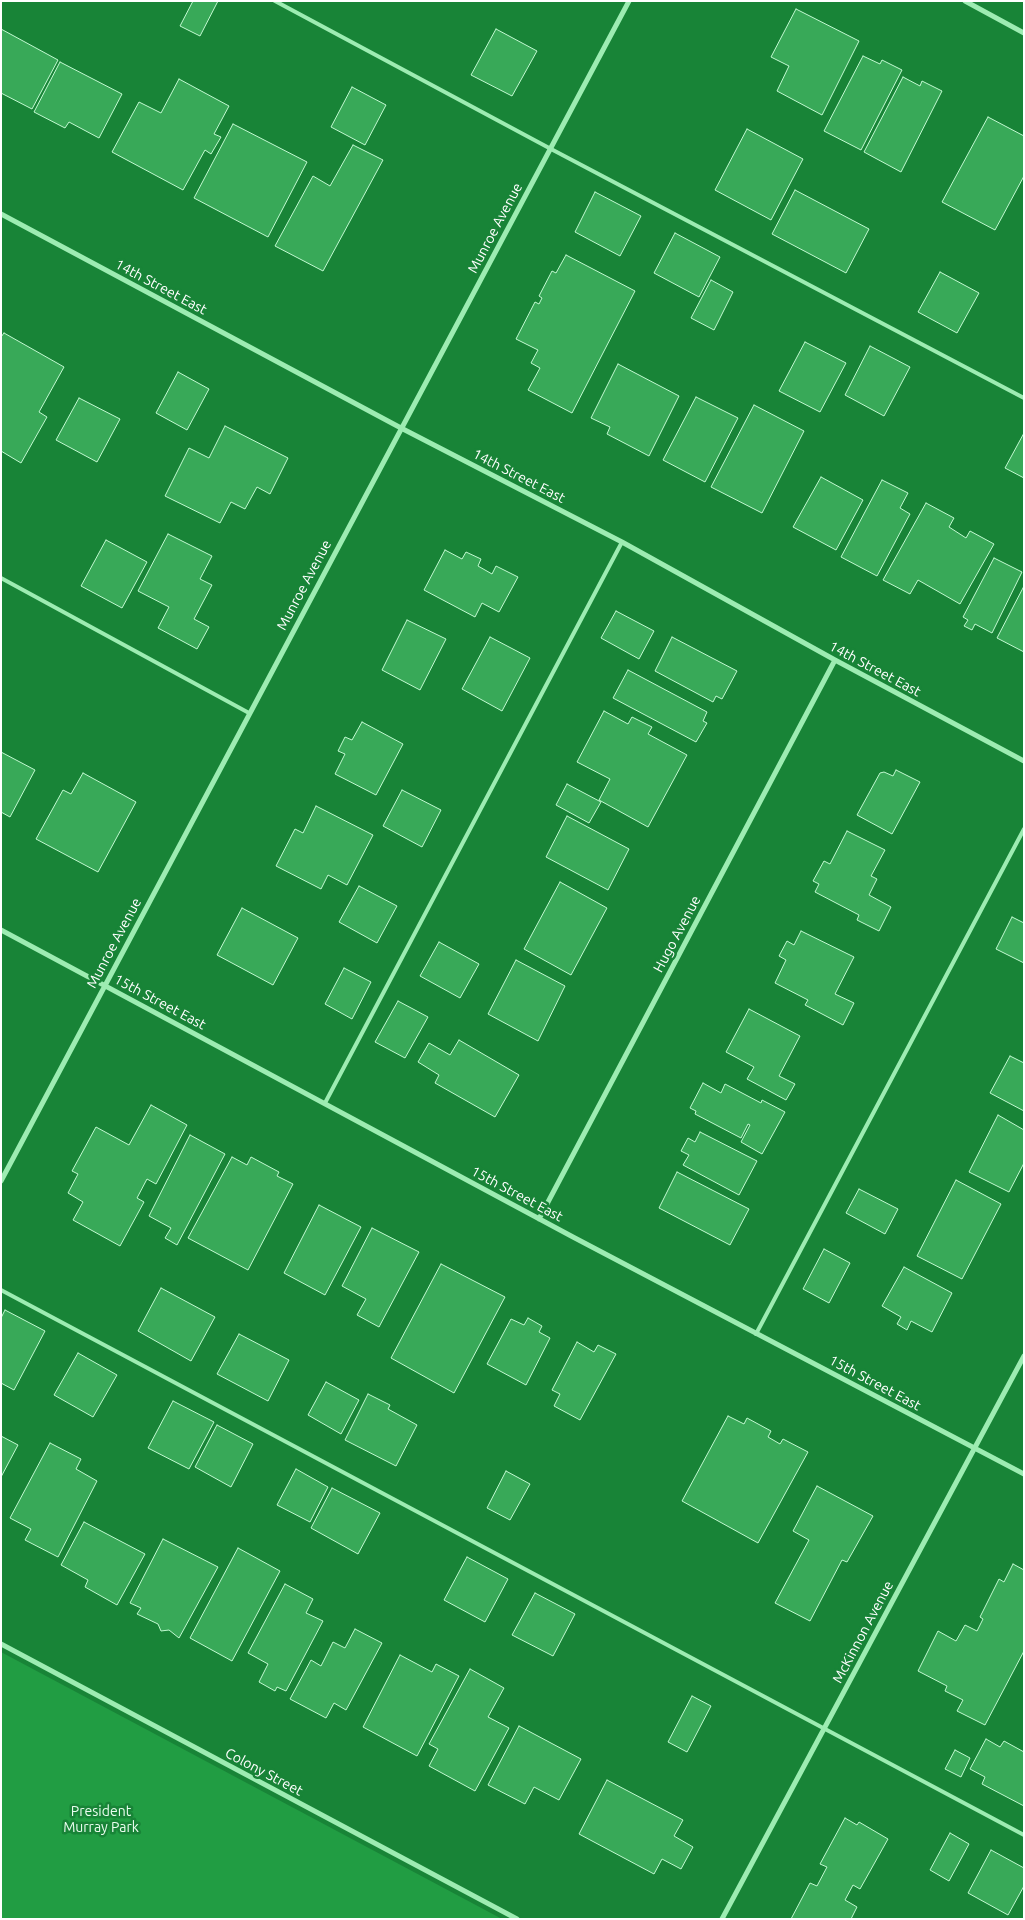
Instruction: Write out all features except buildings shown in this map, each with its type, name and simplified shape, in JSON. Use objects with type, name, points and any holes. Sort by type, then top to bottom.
[{"type":"street","name":"Munroe Avenue","points":[[1,1181],[400,428],[629,1]]},
{"type":"street","points":[[964,1],[1024,33]]},
{"type":"street","name":"14th Street East","points":[[1,214],[400,428],[622,542],[835,660],[1024,761]]},
{"type":"street","name":"Hugo Avenue","points":[[539,1219],[835,660]]},
{"type":"street","name":"15th Street East","points":[[1,930],[539,1219],[1024,1474]]},
{"type":"street","name":"McKinnon Avenue","points":[[722,1919],[1024,1356]]},
{"type":"street","name":"Colony Street","points":[[1,1644],[517,1919]]},
{"type":"lane","points":[[275,1],[551,149],[1024,398]]},
{"type":"lane","points":[[325,1103],[622,542]]},
{"type":"lane","points":[[1,578],[249,713]]},
{"type":"lane","points":[[756,1334],[1024,829]]},
{"type":"lane","points":[[1,1290],[1024,1834]]},
{"type":"green space","name":"President Murray Park","points":[[1,1652],[502,1919],[1,1919]]}]
